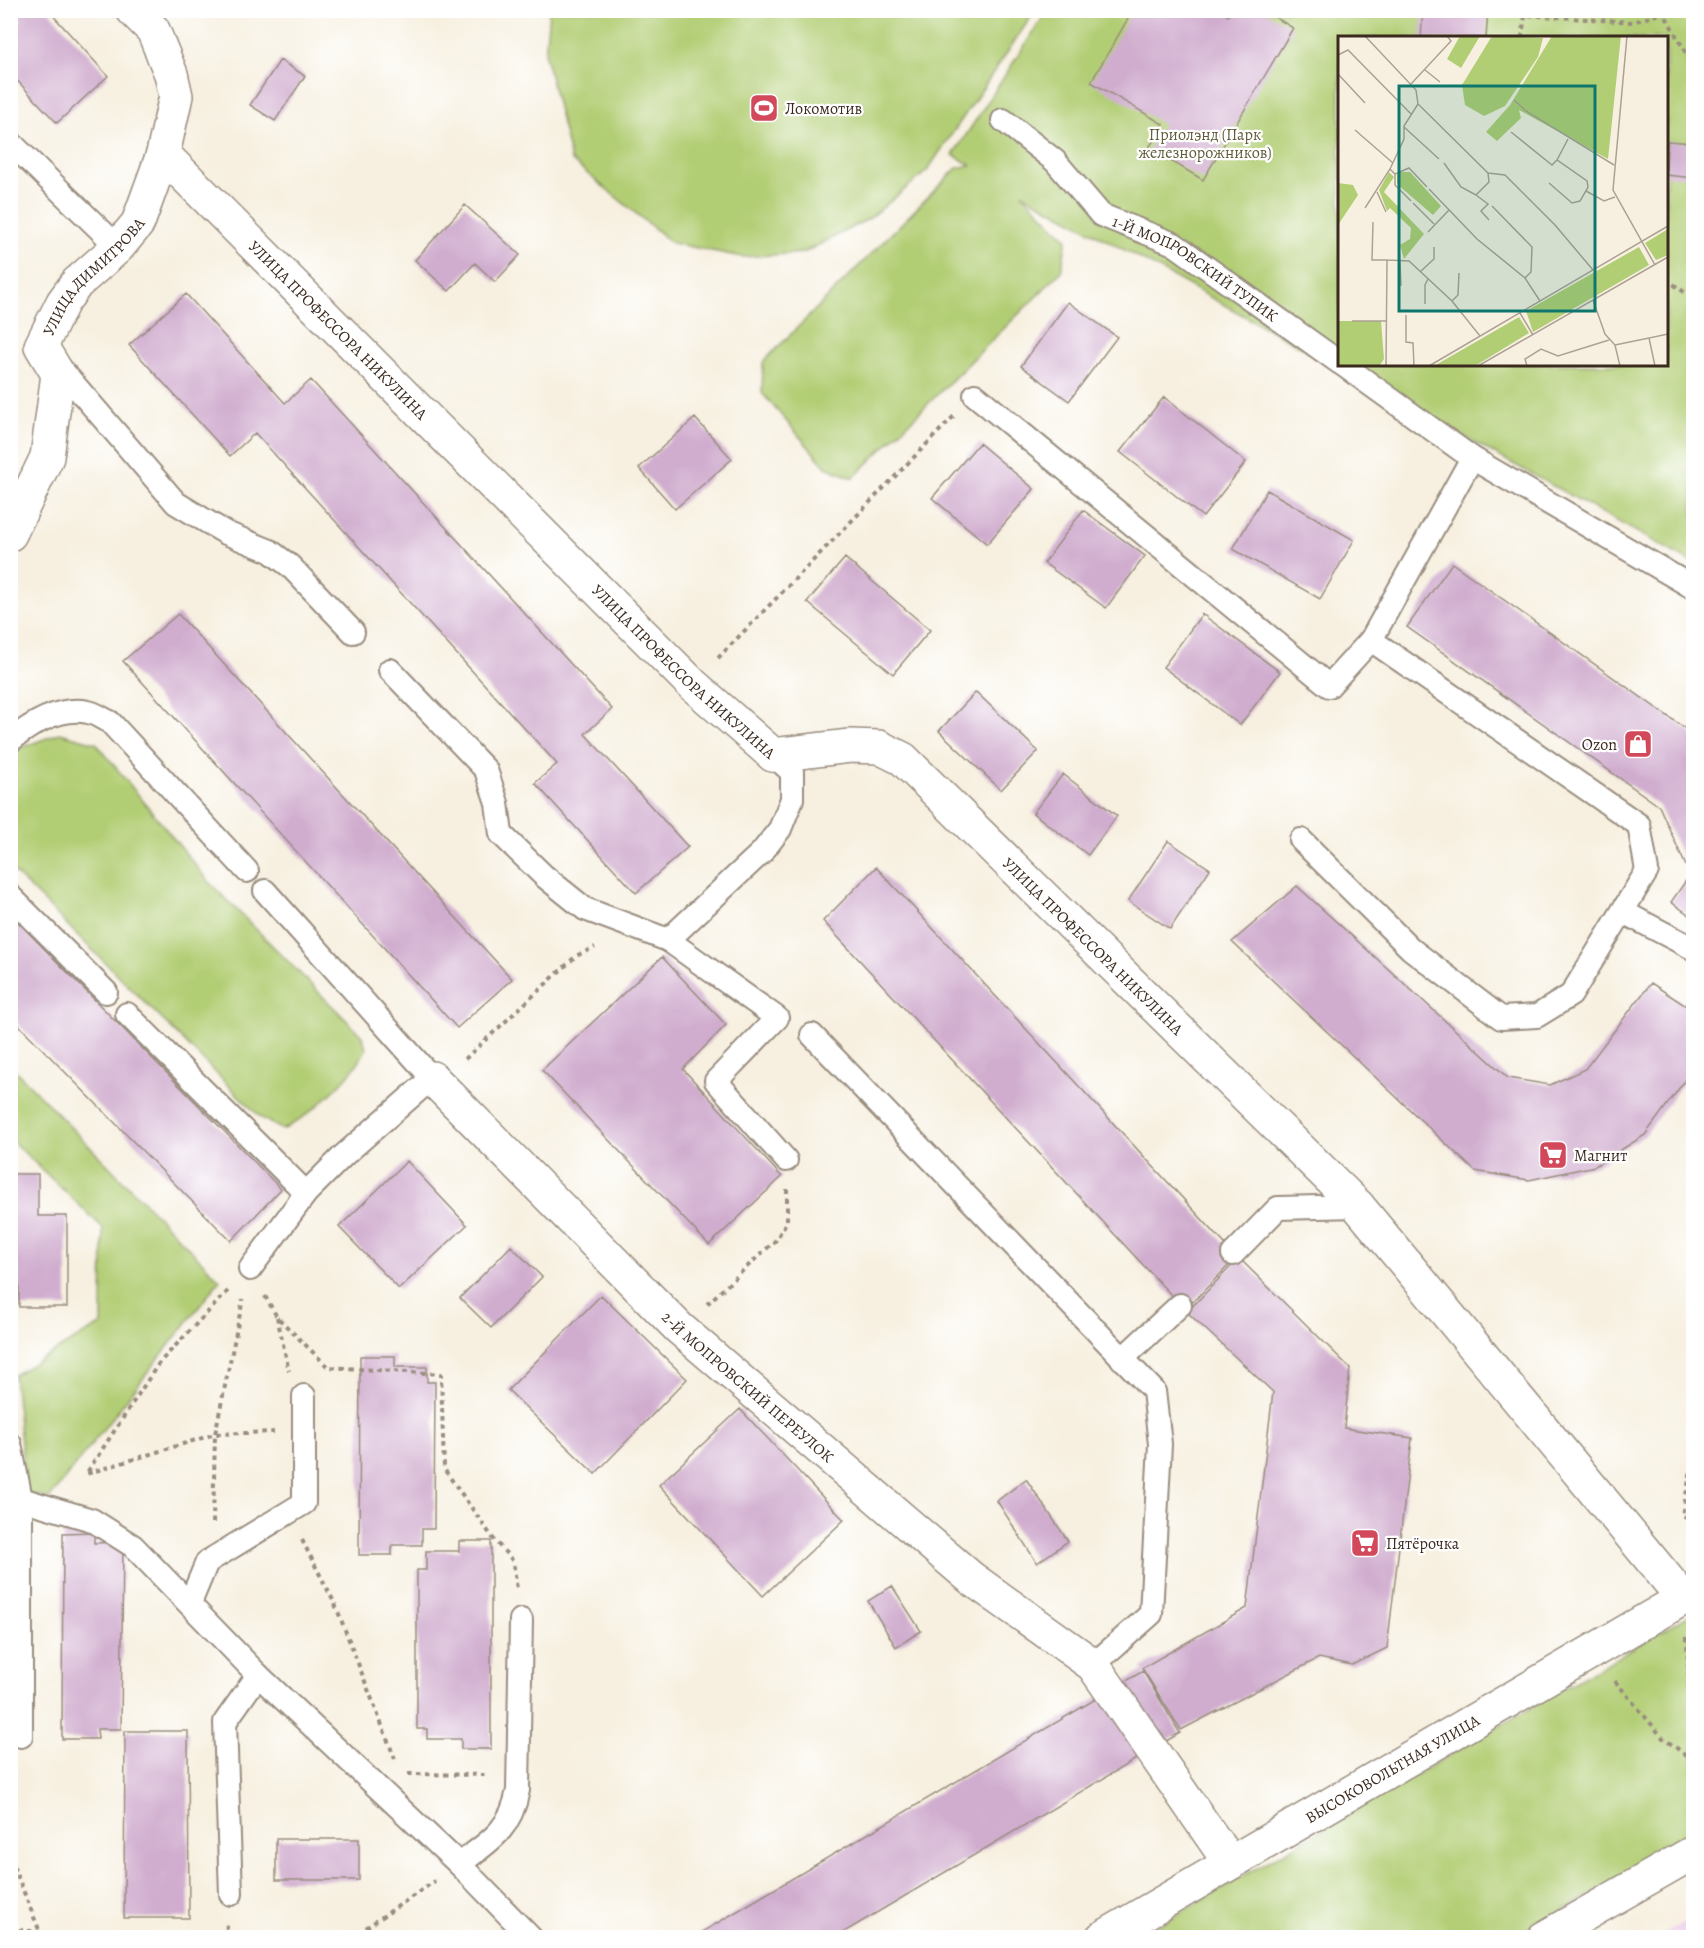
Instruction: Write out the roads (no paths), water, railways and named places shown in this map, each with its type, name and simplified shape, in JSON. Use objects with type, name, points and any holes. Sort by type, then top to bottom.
[{"type":"street","points":[[133,10],[153,30],[171,74],[176,96],[163,154]]},
{"type":"street","name":"УЛИЦА ДИМИТРОВА","points":[[10,534],[47,457],[58,374],[41,346],[63,302],[77,283],[118,247],[138,223],[163,154]]},
{"type":"street","name":"УЛИЦА ПРОФЕССОРА НИКУЛИНА","points":[[163,154],[692,684],[773,755],[850,746],[879,747],[903,759],[1358,1206]]},
{"type":"street","name":"2-Й МОПРОВСКИЙ ПЕРЕУЛОК","points":[[436,1081],[679,1328],[971,1578],[1093,1665],[1230,1863]]},
{"type":"street","name":"ВЫСОКОВОЛЬТНАЯ УЛИЦА","points":[[1102,1938],[1688,1595],[1358,1206]]},
{"type":"street","points":[[1544,1938],[1691,1860]]},
{"type":"lane","name":"1-Й МОПРОВСКИЙ ТУПИК","points":[[1003,120],[1055,161],[1101,215],[1174,244],[1338,362]]},
{"type":"lane","points":[[10,142],[118,247]]},
{"type":"lane","points":[[41,346],[176,503],[226,533],[270,551],[290,566],[353,632]]},
{"type":"lane","name":"1-Й МОПРОВСКИЙ ТУПИК","points":[[1344,366],[1472,458],[1694,588]]},
{"type":"lane","points":[[975,395],[1329,686],[1371,640],[1472,458]]},
{"type":"lane","points":[[1301,840],[1411,949],[1501,1018],[1537,1016],[1571,994],[1647,872],[1639,825],[1371,640]]},
{"type":"lane","points":[[390,670],[486,770],[497,803],[501,834],[543,876],[585,909],[668,940],[777,1018],[716,1081],[786,1160]]},
{"type":"lane","points":[[10,741],[29,727],[63,712],[89,712],[110,722],[247,871]]},
{"type":"lane","points":[[668,940],[762,852],[780,829],[792,799],[792,772],[773,755]]},
{"type":"lane","points":[[250,1269],[306,1193],[344,1155],[436,1081],[266,891]]},
{"type":"lane","points":[[10,896],[106,992]]},
{"type":"lane","points":[[1623,912],[1694,949]]},
{"type":"lane","points":[[127,1014],[306,1193]]},
{"type":"lane","points":[[812,1035],[1154,1391],[1160,1444],[1151,1614],[1093,1665]]},
{"type":"lane","points":[[1233,1254],[1278,1208],[1358,1206]]},
{"type":"lane","points":[[1122,1359],[1180,1305]]},
{"type":"lane","points":[[190,1603],[207,1562],[304,1503],[304,1396]]},
{"type":"lane","points":[[10,1443],[16,1500],[21,1736]]},
{"type":"lane","points":[[16,1500],[92,1520],[133,1546],[258,1675],[459,1864],[531,1938]]},
{"type":"lane","points":[[459,1864],[500,1834],[515,1808],[518,1775],[521,1620]]},
{"type":"lane","points":[[231,1894],[225,1722],[258,1675]]},
{"type":"place","name":"Локомотив","points":[[764,108]]},
{"type":"place","name":"Ozon","points":[[1638,744]]},
{"type":"place","name":"Магнит","points":[[1553,1155]]},
{"type":"place","name":"Пятёрочка","points":[[1365,1543]]},
{"type":"park label","name":"Приолэнд (Парк железнорожников)","points":[[1205,143]]}]
